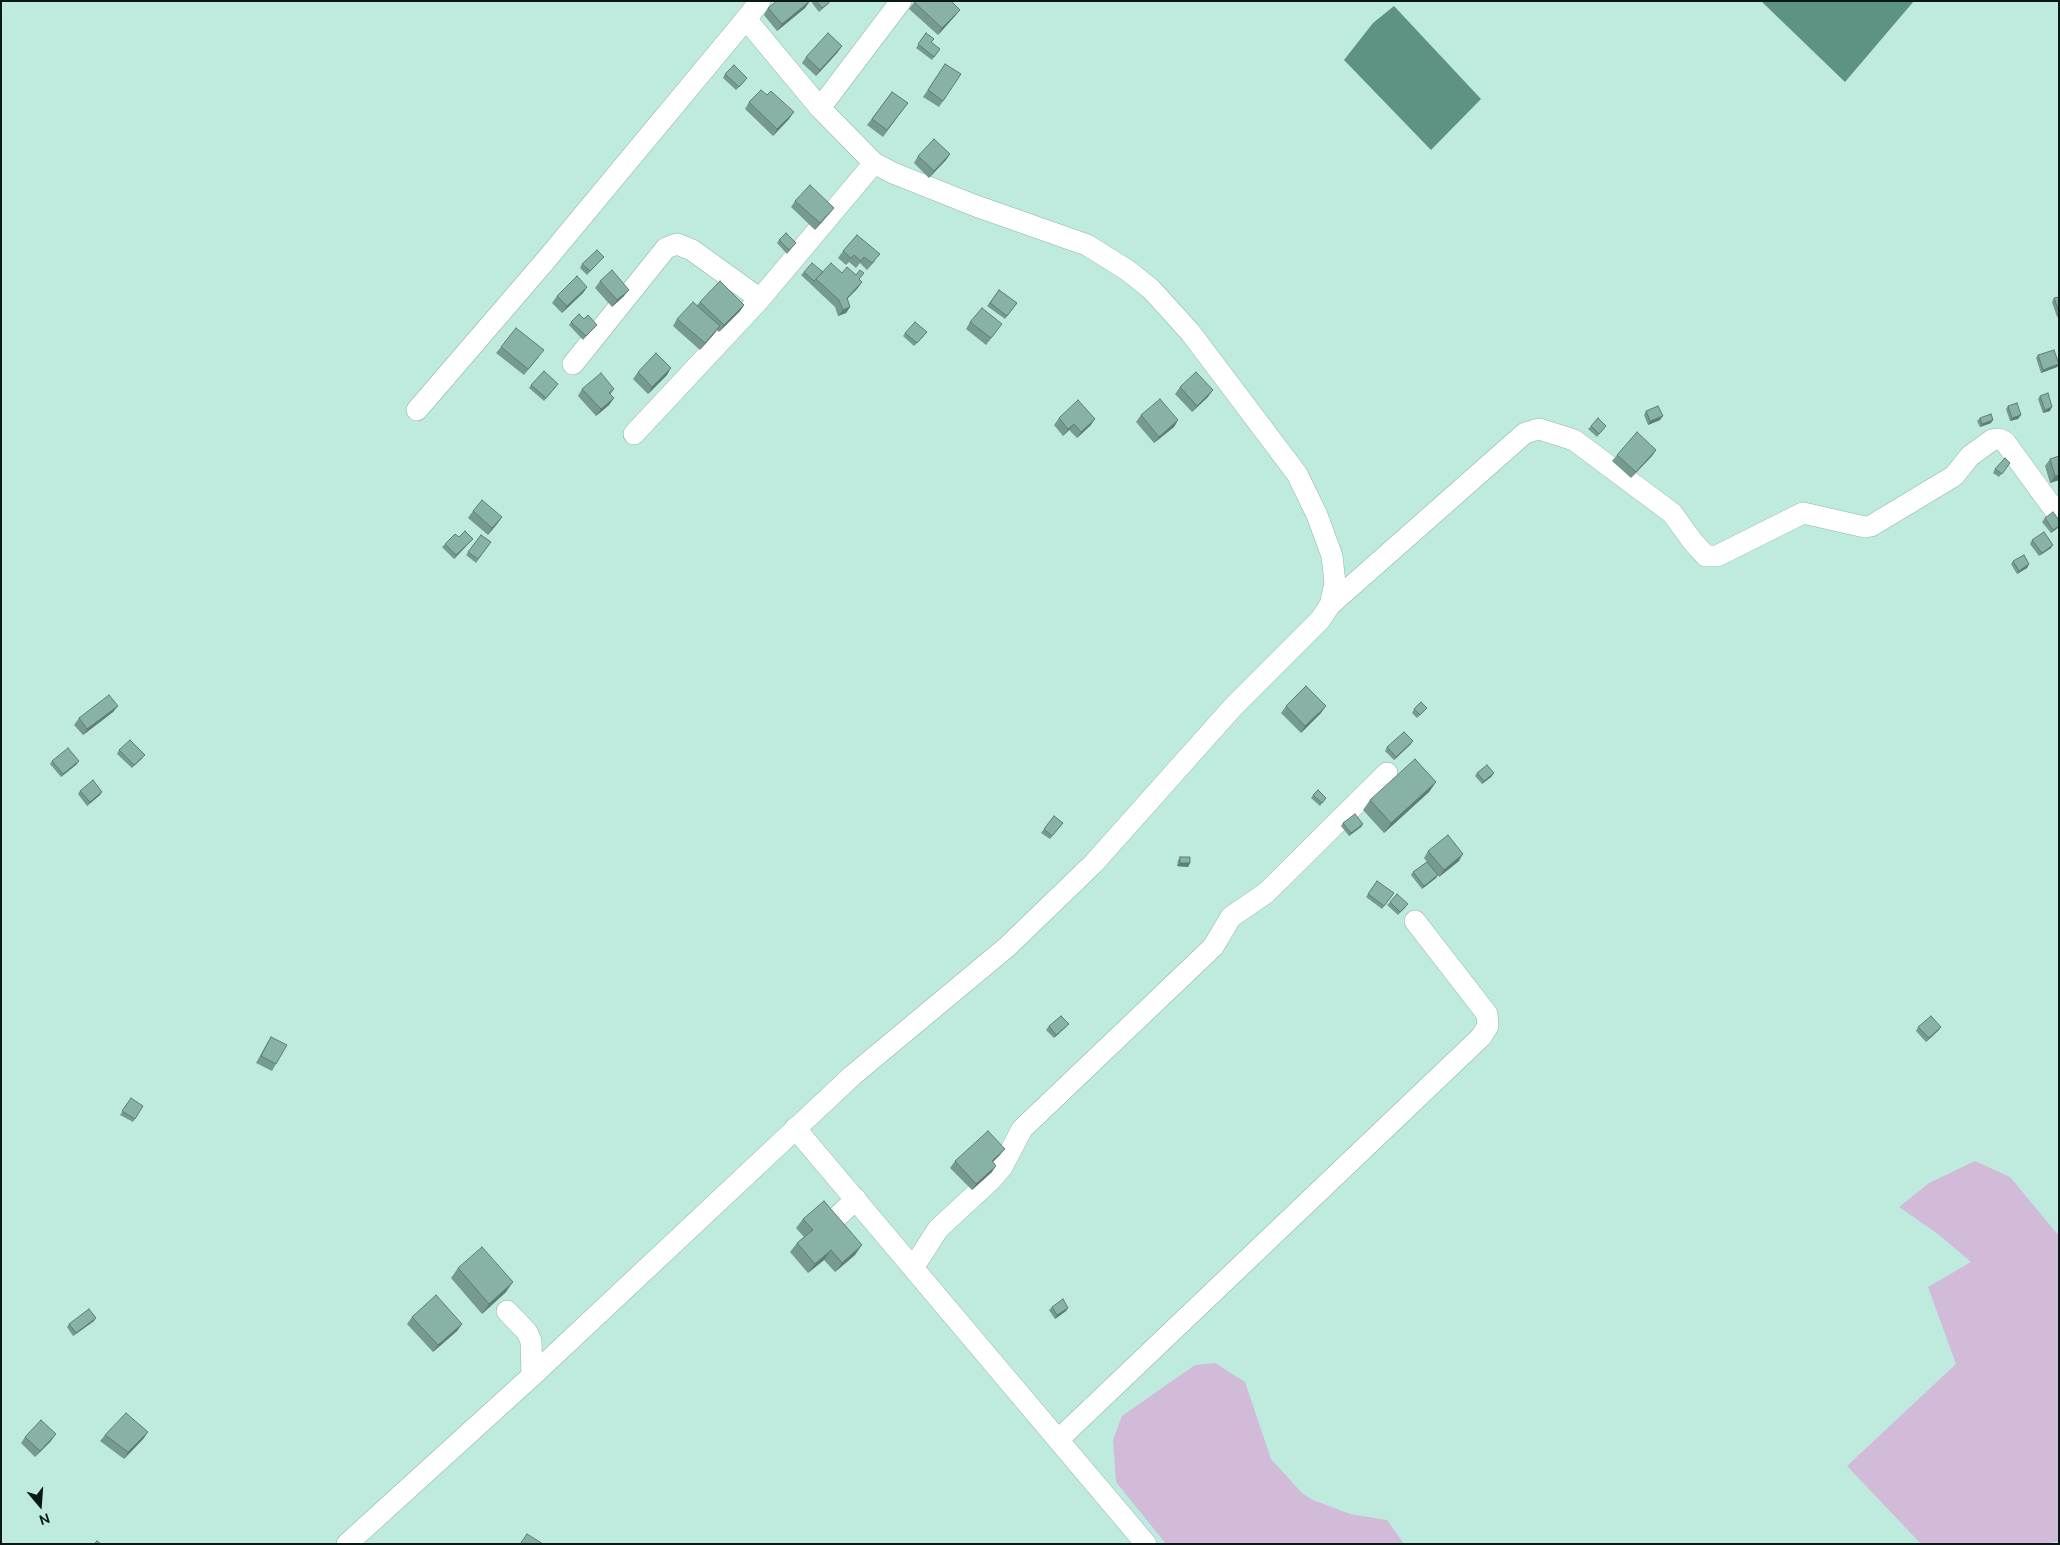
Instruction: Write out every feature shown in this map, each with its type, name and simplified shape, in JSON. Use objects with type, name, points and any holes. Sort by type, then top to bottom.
[{"type":"street","points":[[417,410],[546,260],[760,1]]},
{"type":"street","points":[[820,108],[901,1]]},
{"type":"street","points":[[746,19],[820,108],[874,164],[976,206],[1087,245],[1127,270],[1151,289],[1190,332],[1297,474],[1317,515],[1332,556],[1335,583],[1330,605]]},
{"type":"street","points":[[634,434],[760,299],[874,164]]},
{"type":"street","points":[[573,364],[666,248],[677,244],[692,250],[760,299]]},
{"type":"street","points":[[347,1544],[532,1376],[853,1075],[1007,947],[1094,863],[1233,707],[1320,620],[1330,605],[1524,433],[1539,429],[1574,440],[1672,513],[1693,542],[1706,556],[1716,556],[1803,513],[1865,527],[1871,526],[1954,476],[1970,456],[1992,440],[1999,439],[2005,442],[2059,516]]},
{"type":"street","points":[[913,1268],[938,1229],[992,1179],[1002,1166],[1022,1129],[1213,947],[1231,918],[1242,908],[1266,893],[1388,773]]},
{"type":"street","points":[[1058,1440],[1481,1037],[1488,1026],[1487,1014],[1415,920]]},
{"type":"street","points":[[796,1128],[1146,1544]]},
{"type":"street","points":[[833,1221],[856,1199]]},
{"type":"street","points":[[507,1311],[527,1332],[531,1341],[532,1376]]},
{"type":"shaded area","points":[[1761,1],[1914,1],[1845,82]]},
{"type":"shaded area","points":[[1394,6],[1481,99],[1431,150],[1344,60],[1373,23]]},
{"type":"shaded area","points":[[1975,1161],[2010,1177],[2059,1236],[2059,1541],[2045,1544],[1921,1544],[1847,1466],[1956,1364],[1928,1287],[1971,1262],[1938,1234],[1899,1207],[1929,1183]]},
{"type":"shaded area","points":[[1215,1363],[1245,1382],[1271,1459],[1303,1494],[1313,1500],[1350,1514],[1387,1520],[1404,1544],[1166,1544],[1116,1482],[1113,1440],[1122,1416],[1195,1365]]},
{"type":"building","points":[[777,1],[810,1],[782,24],[768,8]]},
{"type":"building","points":[[816,1],[828,1],[829,3],[822,8]]},
{"type":"building","points":[[915,1],[951,1],[960,10],[942,28]]},
{"type":"building","points":[[828,33],[842,46],[820,70],[806,57]]},
{"type":"building","points":[[926,33],[934,39],[931,42],[940,49],[934,57],[918,44]]},
{"type":"building","points":[[945,64],[961,74],[943,101],[928,90]]},
{"type":"building","points":[[734,65],[747,78],[739,87],[725,74]]},
{"type":"building","points":[[761,90],[767,95],[771,91],[794,112],[777,129],[749,102]]},
{"type":"building","points":[[892,92],[908,103],[887,130],[872,119]]},
{"type":"building","points":[[934,139],[950,154],[934,171],[918,156]]},
{"type":"building","points":[[810,185],[834,208],[820,223],[795,201]]},
{"type":"building","points":[[786,233],[796,243],[789,250],[779,240]]},
{"type":"building","points":[[857,235],[880,254],[872,263],[864,257],[861,261],[854,255],[851,258],[843,251]]},
{"type":"building","points":[[597,250],[604,257],[590,271],[582,264]]},
{"type":"building","points":[[812,263],[823,272],[814,281],[804,272]]},
{"type":"building","points":[[831,263],[842,273],[847,267],[856,275],[860,270],[864,273],[859,279],[862,282],[847,298],[850,307],[843,310],[839,300],[816,279]]},
{"type":"building","points":[[612,270],[629,290],[617,300],[600,281]]},
{"type":"building","points":[[577,276],[587,287],[567,306],[557,296]]},
{"type":"building","points":[[720,281],[744,305],[724,325],[700,302]]},
{"type":"building","points":[[999,290],[1017,303],[1007,316],[990,303]]},
{"type":"building","points":[[2059,297],[2059,312],[2054,298]]},
{"type":"building","points":[[693,302],[720,326],[705,343],[677,319]]},
{"type":"building","points":[[982,308],[1002,324],[991,338],[970,322]]},
{"type":"building","points":[[579,314],[584,319],[588,315],[597,325],[586,336],[571,322]]},
{"type":"building","points":[[915,322],[927,332],[917,343],[905,333]]},
{"type":"building","points":[[516,328],[544,350],[528,369],[501,347]]},
{"type":"building","points":[[2054,350],[2059,364],[2043,370],[2038,355]]},
{"type":"building","points":[[656,353],[671,368],[652,387],[638,372]]},
{"type":"building","points":[[544,371],[558,384],[546,398],[531,385]]},
{"type":"building","points":[[1196,372],[1213,390],[1197,406],[1180,387]]},
{"type":"building","points":[[601,373],[614,389],[609,393],[614,398],[601,409],[582,389]]},
{"type":"building","points":[[2048,393],[2052,407],[2045,410],[2040,396]]},
{"type":"building","points":[[1160,399],[1178,420],[1159,437],[1141,415]]},
{"type":"building","points":[[1078,400],[1095,419],[1081,432],[1074,424],[1068,429],[1059,418]]},
{"type":"building","points":[[2017,403],[2021,415],[2012,418],[2008,406]]},
{"type":"building","points":[[1658,406],[1663,416],[1650,421],[1646,411]]},
{"type":"building","points":[[1991,414],[1993,420],[1982,424],[1980,418]]},
{"type":"building","points":[[1598,418],[1606,426],[1599,434],[1591,426]]},
{"type":"building","points":[[1637,432],[1656,450],[1636,472],[1617,455]]},
{"type":"building","points":[[2059,456],[2059,475],[2055,476],[2050,459]]},
{"type":"building","points":[[2005,458],[2010,463],[2002,474],[1995,469]]},
{"type":"building","points":[[482,500],[502,517],[492,528],[473,511]]},
{"type":"building","points":[[2053,512],[2059,520],[2059,526],[2053,530],[2045,518]]},
{"type":"building","points":[[465,531],[473,539],[456,555],[445,544],[455,534],[459,537]]},
{"type":"building","points":[[2044,532],[2053,545],[2042,553],[2032,540]]},
{"type":"building","points":[[481,535],[491,542],[478,559],[468,552]]},
{"type":"building","points":[[2024,555],[2029,564],[2019,571],[2013,561]]},
{"type":"building","points":[[1306,686],[1326,706],[1305,726],[1286,706]]},
{"type":"building","points":[[109,695],[118,706],[87,729],[79,718]]},
{"type":"building","points":[[1421,702],[1427,708],[1420,715],[1414,709]]},
{"type":"building","points":[[1404,732],[1413,741],[1396,757],[1387,747]]},
{"type":"building","points":[[130,740],[145,755],[134,765],[119,750]]},
{"type":"building","points":[[68,748],[79,761],[63,774],[52,761]]},
{"type":"building","points":[[1415,759],[1436,782],[1391,823],[1370,800]]},
{"type":"building","points":[[1487,765],[1494,773],[1484,781],[1477,773]]},
{"type":"building","points":[[93,780],[102,792],[90,802],[80,791]]},
{"type":"building","points":[[1318,790],[1326,798],[1322,803],[1313,795]]},
{"type":"building","points":[[1355,814],[1363,824],[1351,833],[1343,823]]},
{"type":"building","points":[[1054,816],[1063,823],[1052,836],[1044,829]]},
{"type":"building","points":[[1448,835],[1463,854],[1444,870],[1428,851]]},
{"type":"building","points":[[1180,857],[1190,857],[1190,863],[1180,863]]},
{"type":"building","points":[[1427,862],[1438,875],[1424,886],[1413,872]]},
{"type":"building","points":[[1377,881],[1394,893],[1384,906],[1368,894]]},
{"type":"building","points":[[1397,894],[1408,904],[1400,912],[1390,902]]},
{"type":"building","points":[[1061,1016],[1069,1024],[1056,1035],[1049,1026]]},
{"type":"building","points":[[1931,1016],[1941,1027],[1929,1038],[1918,1027]]},
{"type":"building","points":[[271,1037],[287,1045],[276,1064],[261,1056]]},
{"type":"building","points":[[131,1098],[143,1106],[135,1119],[122,1111]]},
{"type":"building","points":[[988,1131],[1005,1149],[992,1161],[996,1166],[976,1184],[955,1161]]},
{"type":"building","points":[[824,1201],[862,1245],[842,1263],[831,1250],[815,1264],[797,1243],[813,1230],[803,1219]]},
{"type":"building","points":[[482,1247],[513,1282],[489,1304],[458,1268]]},
{"type":"building","points":[[436,1295],[462,1324],[438,1345],[412,1317]]},
{"type":"building","points":[[1063,1299],[1068,1308],[1057,1315],[1052,1307]]},
{"type":"building","points":[[89,1309],[96,1318],[76,1333],[69,1324]]},
{"type":"building","points":[[126,1413],[148,1432],[128,1452],[105,1435]]},
{"type":"building","points":[[41,1420],[56,1434],[40,1451],[25,1437]]},
{"type":"building","points":[[527,1534],[543,1544],[520,1544]]}]
